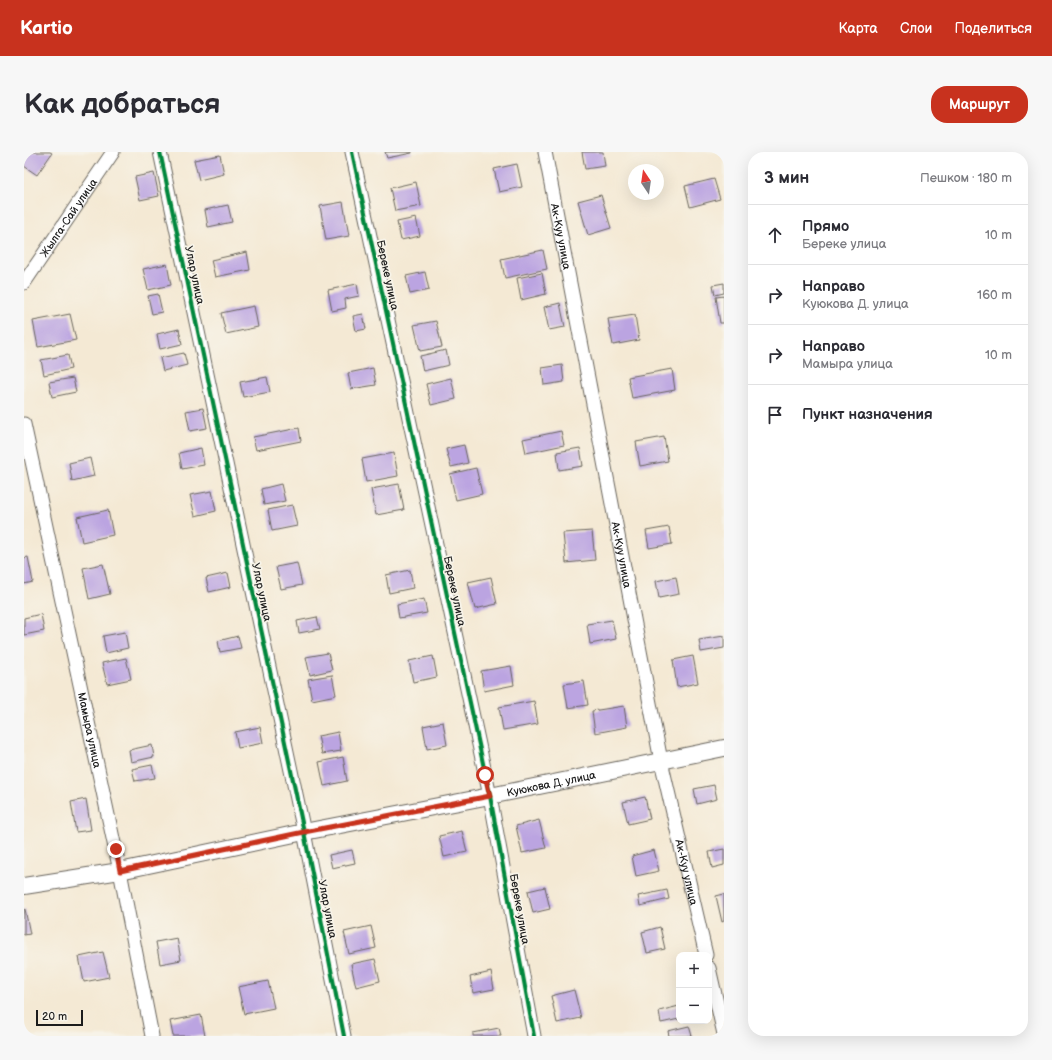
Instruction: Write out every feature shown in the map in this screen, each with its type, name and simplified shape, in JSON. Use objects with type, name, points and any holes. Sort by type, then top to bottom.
[{"type":"street","name":"Жылга-Сай улица","points":[[24,283],[114,152]]},
{"type":"street","name":"Улар улица","points":[[160,152],[304,832],[344,1036]]},
{"type":"street","name":"Береке улица","points":[[352,152],[490,796],[534,1036]]},
{"type":"street","name":"Ак-Куу улица","points":[[545,152],[662,761],[705,952]]},
{"type":"street","name":"Мамыра улица","points":[[24,424],[120,871],[152,1036]]},
{"type":"street","name":"Куюкова Д. улица","points":[[24,886],[120,871],[304,832],[724,748]]},
{"type":"street","points":[[712,981],[724,1034]]},
{"type":"building","points":[[28,152],[52,153],[37,175],[24,166],[24,158]]},
{"type":"building","points":[[385,152],[412,152],[412,153],[387,158]]},
{"type":"building","points":[[582,152],[603,152],[605,166],[585,169]]},
{"type":"building","points":[[220,155],[224,174],[199,180],[194,160]]},
{"type":"building","points":[[517,164],[522,187],[499,192],[494,169]]},
{"type":"building","points":[[154,173],[159,196],[140,200],[135,177]]},
{"type":"building","points":[[714,179],[720,199],[690,207],[685,186]]},
{"type":"building","points":[[416,182],[421,206],[395,211],[390,188]]},
{"type":"building","points":[[601,195],[611,228],[588,235],[578,201]]},
{"type":"building","points":[[343,202],[349,236],[326,240],[320,206]]},
{"type":"building","points":[[228,205],[232,222],[208,227],[205,210]]},
{"type":"building","points":[[416,218],[420,236],[401,240],[397,222]]},
{"type":"building","points":[[543,250],[547,269],[505,278],[501,259]]},
{"type":"building","points":[[247,252],[250,270],[215,277],[211,260]]},
{"type":"building","points":[[167,264],[171,285],[148,290],[143,269]]},
{"type":"building","points":[[425,272],[429,290],[410,294],[406,276]]},
{"type":"building","points":[[542,273],[546,294],[521,300],[517,278]]},
{"type":"building","points":[[724,283],[724,293],[715,295],[713,285]]},
{"type":"building","points":[[357,284],[359,296],[345,299],[346,308],[332,311],[328,290]]},
{"type":"building","points":[[158,294],[162,312],[152,314],[148,296]]},
{"type":"building","points":[[724,296],[724,323],[720,323],[716,297]]},
{"type":"building","points":[[560,303],[565,327],[549,330],[544,307]]},
{"type":"building","points":[[254,306],[258,327],[226,334],[221,313]]},
{"type":"building","points":[[70,314],[76,340],[38,347],[33,321]]},
{"type":"building","points":[[363,314],[366,329],[356,331],[353,316]]},
{"type":"building","points":[[635,315],[639,340],[613,345],[608,319]]},
{"type":"building","points":[[436,321],[442,347],[420,351],[414,325]]},
{"type":"building","points":[[179,329],[182,344],[160,349],[157,334]]},
{"type":"building","points":[[446,350],[449,365],[423,371],[420,356]]},
{"type":"building","points":[[184,353],[187,365],[163,371],[160,358]]},
{"type":"building","points":[[68,355],[71,369],[44,375],[41,360]]},
{"type":"building","points":[[562,365],[564,382],[544,385],[542,368]]},
{"type":"building","points":[[373,368],[376,385],[351,389],[348,373]]},
{"type":"building","points":[[672,369],[675,390],[632,398],[628,377]]},
{"type":"building","points":[[267,377],[270,392],[243,397],[240,382]]},
{"type":"building","points":[[73,378],[76,392],[52,397],[49,382]]},
{"type":"building","points":[[451,378],[456,399],[431,405],[426,384]]},
{"type":"building","points":[[203,408],[207,428],[190,431],[186,411]]},
{"type":"building","points":[[299,428],[301,441],[256,450],[253,437]]},
{"type":"building","points":[[561,431],[564,445],[526,453],[523,439]]},
{"type":"building","points":[[664,437],[668,461],[640,466],[636,442]]},
{"type":"building","points":[[464,445],[468,463],[451,467],[446,449]]},
{"type":"building","points":[[201,448],[204,465],[182,469],[179,453]]},
{"type":"building","points":[[580,448],[583,466],[559,470],[557,452]]},
{"type":"building","points":[[394,453],[398,476],[366,482],[362,459]]},
{"type":"building","points":[[90,458],[94,476],[72,481],[69,463]]},
{"type":"building","points":[[476,468],[482,494],[456,500],[450,474]]},
{"type":"building","points":[[281,484],[285,501],[264,505],[261,489]]},
{"type":"building","points":[[399,484],[404,510],[376,515],[371,489]]},
{"type":"building","points":[[212,491],[216,511],[195,516],[190,495]]},
{"type":"building","points":[[292,505],[297,526],[272,531],[268,510]]},
{"type":"building","points":[[108,510],[113,535],[82,542],[77,517]]},
{"type":"building","points":[[669,527],[672,544],[649,548],[646,531]]},
{"type":"building","points":[[592,531],[595,560],[566,563],[563,533]]},
{"type":"building","points":[[28,557],[33,582],[24,584],[24,558]]},
{"type":"building","points":[[297,563],[302,585],[281,589],[276,567]]},
{"type":"building","points":[[103,564],[110,594],[89,599],[83,568]]},
{"type":"building","points":[[410,570],[413,588],[389,593],[386,575]]},
{"type":"building","points":[[228,573],[231,587],[209,592],[206,578]]},
{"type":"building","points":[[491,577],[497,604],[475,609],[468,582]]},
{"type":"building","points":[[676,577],[679,594],[659,598],[656,581]]},
{"type":"building","points":[[424,599],[427,613],[399,618],[397,604]]},
{"type":"building","points":[[41,614],[44,631],[24,635],[24,618]]},
{"type":"building","points":[[317,617],[320,629],[299,633],[297,621]]},
{"type":"building","points":[[612,620],[616,639],[590,644],[587,624]]},
{"type":"building","points":[[125,632],[128,648],[106,653],[103,636]]},
{"type":"building","points":[[238,636],[241,648],[220,652],[218,641]]},
{"type":"building","points":[[724,636],[724,648],[701,652],[699,640]]},
{"type":"building","points":[[328,653],[332,670],[310,675],[306,657]]},
{"type":"building","points":[[433,656],[437,677],[413,682],[409,661]]},
{"type":"building","points":[[693,656],[698,683],[677,687],[673,660]]},
{"type":"building","points":[[126,658],[131,679],[107,684],[102,663]]},
{"type":"building","points":[[511,666],[514,685],[484,691],[481,671]]},
{"type":"building","points":[[332,675],[336,695],[312,700],[308,679]]},
{"type":"building","points":[[584,681],[588,705],[568,708],[564,684]]},
{"type":"building","points":[[534,701],[538,724],[503,730],[499,707]]},
{"type":"building","points":[[624,706],[627,727],[595,733],[592,711]]},
{"type":"building","points":[[443,722],[447,745],[427,749],[423,726]]},
{"type":"building","points":[[260,727],[263,743],[238,748],[235,732]]},
{"type":"building","points":[[338,732],[341,751],[322,754],[318,736]]},
{"type":"building","points":[[152,745],[154,757],[131,762],[129,750]]},
{"type":"building","points":[[343,757],[347,781],[324,786],[319,762]]},
{"type":"building","points":[[152,765],[155,778],[135,781],[132,769]]},
{"type":"building","points":[[714,785],[717,799],[697,804],[694,789]]},
{"type":"building","points":[[645,797],[650,819],[628,824],[623,802]]},
{"type":"building","points":[[86,799],[91,830],[76,832],[71,802]]},
{"type":"building","points":[[539,820],[546,848],[522,853],[516,826]]},
{"type":"building","points":[[462,831],[467,852],[444,857],[439,836]]},
{"type":"building","points":[[724,849],[724,865],[712,868],[709,852]]},
{"type":"building","points":[[352,850],[355,863],[332,868],[329,855]]},
{"type":"building","points":[[654,850],[659,871],[636,876],[632,856]]},
{"type":"building","points":[[545,887],[550,909],[533,913],[528,891]]},
{"type":"building","points":[[667,890],[669,899],[640,906],[638,896]]},
{"type":"building","points":[[724,894],[724,921],[722,922],[716,896]]},
{"type":"building","points":[[24,909],[30,934],[24,935]]},
{"type":"building","points":[[371,926],[376,948],[349,954],[344,932]]},
{"type":"building","points":[[660,927],[665,949],[647,953],[642,932]]},
{"type":"building","points":[[177,938],[181,960],[160,964],[156,942]]},
{"type":"building","points":[[103,952],[109,977],[84,982],[79,957]]},
{"type":"building","points":[[375,959],[380,981],[356,987],[351,964]]},
{"type":"building","points":[[491,972],[494,989],[473,993],[470,977]]},
{"type":"building","points":[[268,981],[274,1008],[244,1014],[238,987]]},
{"type":"building","points":[[574,990],[581,1018],[557,1023],[551,996]]},
{"type":"building","points":[[676,1007],[676,1020],[661,1023],[659,1011]]},
{"type":"building","points":[[201,1015],[205,1036],[173,1036],[170,1021]]},
{"type":"building","points":[[689,1026],[692,1036],[669,1036],[668,1031]]},
{"type":"building","points":[[499,1028],[501,1036],[473,1036],[473,1033]]},
{"type":"cycle path","points":[[160,152],[304,832],[344,1036]]},
{"type":"cycle path","points":[[352,152],[490,796],[534,1036]]},
{"type":"route","points":[[116,849],[120,871],[304,832],[490,796],[485,775]]}]
